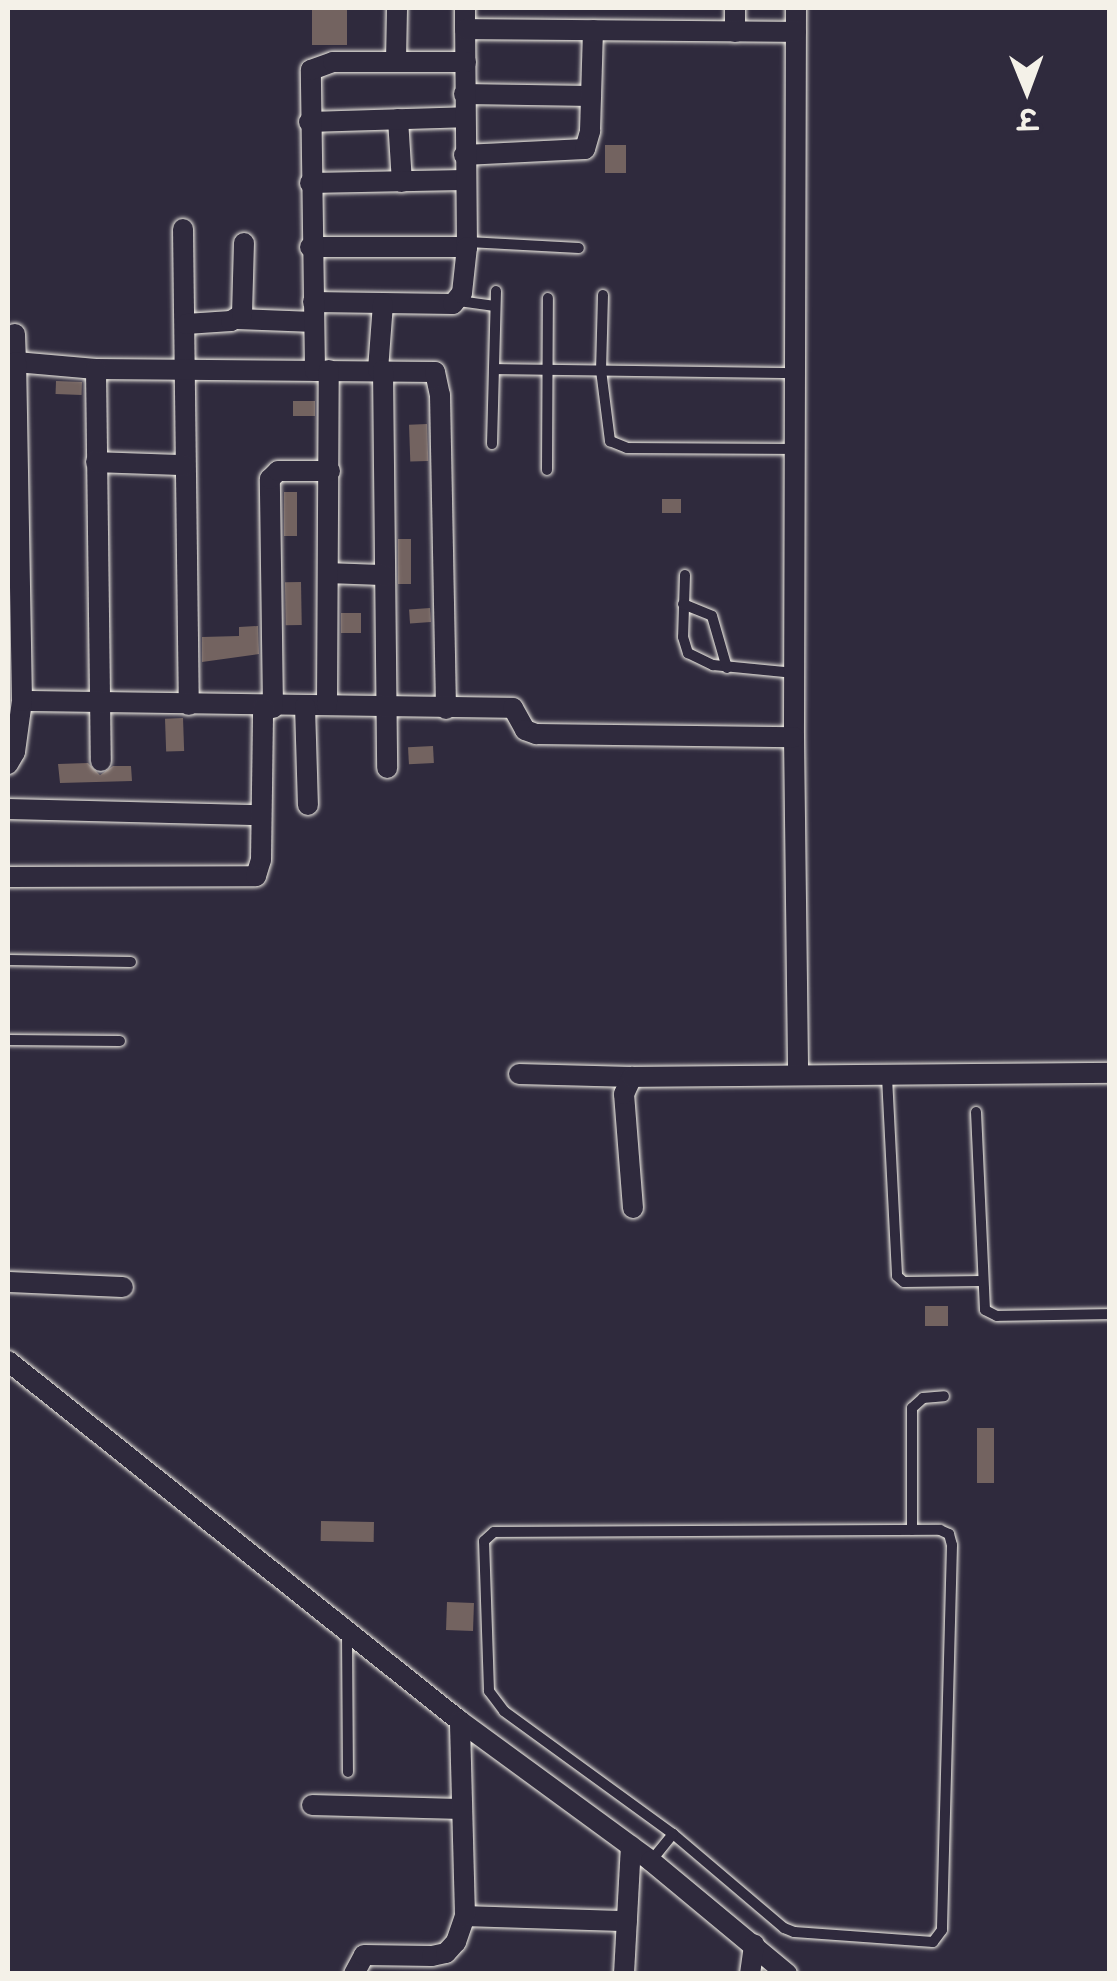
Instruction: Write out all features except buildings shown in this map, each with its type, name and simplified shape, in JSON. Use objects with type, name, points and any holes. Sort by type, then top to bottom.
[{"type":"street","points":[[396,61],[398,8]]},
{"type":"street","points":[[186,324],[382,304],[442,306],[460,301],[466,244],[464,8]]},
{"type":"street","points":[[560,8],[561,30]]},
{"type":"street","points":[[464,155],[578,153],[589,143],[591,96],[602,30],[610,8]]},
{"type":"street","points":[[670,8],[670,31]]},
{"type":"street","points":[[735,32],[736,8]]},
{"type":"street","points":[[796,8],[794,737],[798,1074]]},
{"type":"street","points":[[465,29],[796,32]]},
{"type":"street","points":[[308,805],[330,573],[330,471],[310,247],[308,81],[312,70],[320,64],[466,62]]},
{"type":"street","points":[[464,94],[591,96]]},
{"type":"street","points":[[309,122],[464,117]]},
{"type":"street","points":[[398,119],[402,182]]},
{"type":"street","points":[[310,183],[464,180]]},
{"type":"street","points":[[183,229],[189,705]]},
{"type":"street","points":[[237,319],[242,314],[244,242]]},
{"type":"street","points":[[310,247],[466,244]]},
{"type":"street","points":[[382,304],[386,768]]},
{"type":"street","points":[[8,764],[15,752],[17,704],[15,334]]},
{"type":"street","points":[[16,362],[96,369],[428,369],[438,379],[446,708]]},
{"type":"street","points":[[96,369],[101,762]]},
{"type":"street","points":[[96,462],[184,465]]},
{"type":"street","points":[[8,878],[249,879],[260,871],[268,708],[270,479],[278,471],[330,471]]},
{"type":"street","points":[[330,573],[385,575]]},
{"type":"street","points":[[17,704],[514,708],[525,730],[536,734],[794,737]]},
{"type":"street","points":[[8,809],[261,815]]},
{"type":"street","points":[[519,1074],[632,1077],[798,1074],[887,1078],[1110,1073]]},
{"type":"street","points":[[632,1077],[624,1094],[633,1208]]},
{"type":"street","points":[[8,1282],[123,1287]]},
{"type":"street","points":[[8,1361],[460,1721],[651,1861],[787,1974]]},
{"type":"street","points":[[452,1974],[452,1946],[465,1916],[460,1721]]},
{"type":"street","points":[[312,1805],[460,1809]]},
{"type":"street","points":[[624,1974],[631,1846]]},
{"type":"street","points":[[465,1916],[627,1921]]},
{"type":"street","points":[[750,1974],[754,1944]]},
{"type":"street","points":[[354,1974],[364,1956],[390,1965],[432,1956],[452,1946]]},
{"type":"lane","points":[[466,244],[579,248]]},
{"type":"lane","points":[[492,444],[496,291]]},
{"type":"lane","points":[[604,295],[601,370],[605,433],[617,446],[796,450]]},
{"type":"lane","points":[[547,470],[548,298]]},
{"type":"lane","points":[[460,301],[496,306]]},
{"type":"lane","points":[[494,369],[796,373]]},
{"type":"lane","points":[[685,575],[683,637],[688,653],[699,662],[726,668],[796,673]]},
{"type":"lane","points":[[683,604],[712,616],[726,668]]},
{"type":"lane","points":[[8,960],[132,962]]},
{"type":"lane","points":[[8,1040],[120,1041]]},
{"type":"lane","points":[[887,1078],[897,1276],[904,1282],[982,1281]]},
{"type":"lane","points":[[976,1112],[982,1304],[991,1316],[1110,1314]]},
{"type":"lane","points":[[912,1530],[912,1408],[918,1400],[944,1396]]},
{"type":"lane","points":[[945,1531],[952,1545],[940,1936],[928,1942],[794,1932],[674,1834],[495,1701],[489,1691],[484,1541],[488,1536],[945,1531]]},
{"type":"lane","points":[[347,1633],[348,1772]]},
{"type":"lane","points":[[651,1861],[674,1834]]}]
